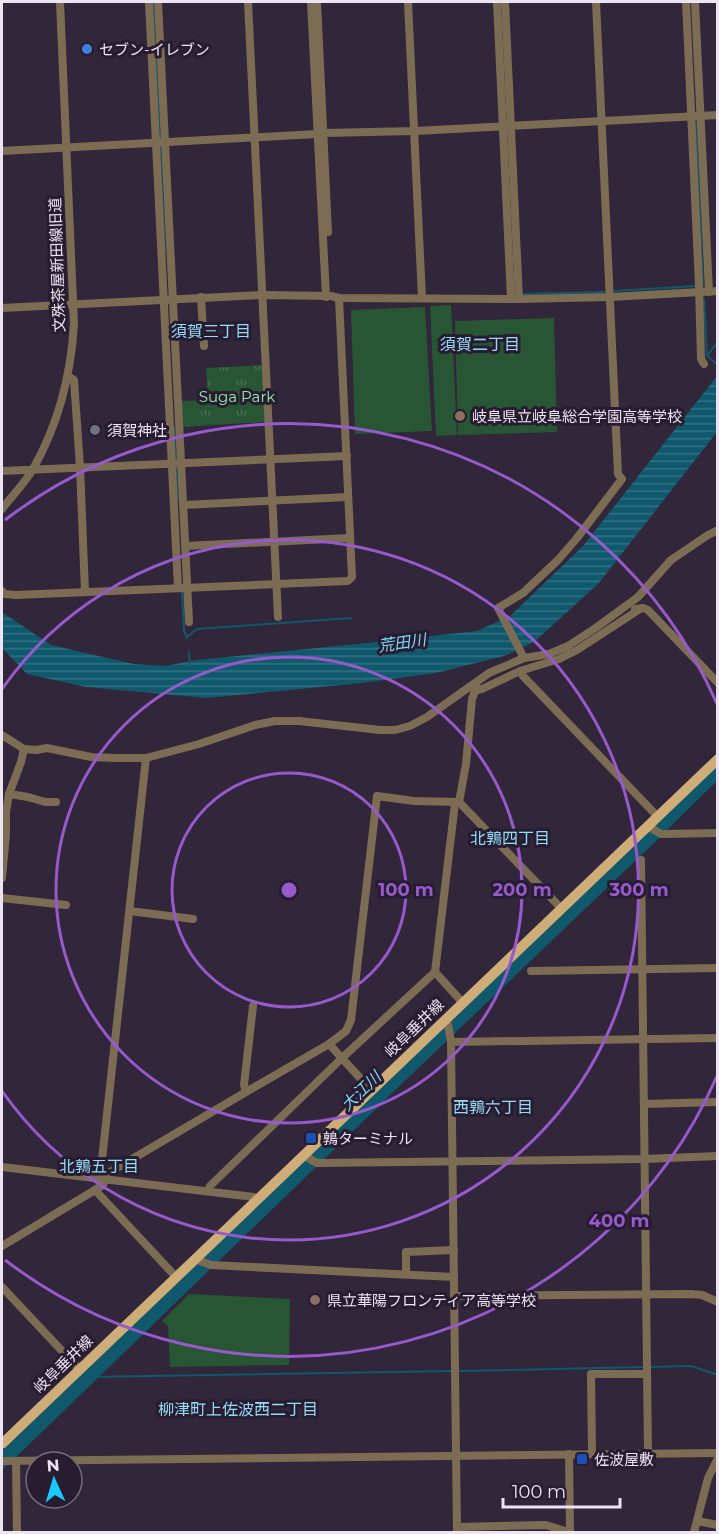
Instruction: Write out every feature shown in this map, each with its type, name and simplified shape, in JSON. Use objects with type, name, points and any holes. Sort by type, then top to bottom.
[{"type":"main road","name":"岐阜垂井線","points":[[2,1444],[176,1277],[202,1261],[258,1199],[310,1158],[371,1090],[448,1030],[463,1003],[561,908],[650,827],[657,816],[717,759]]},
{"type":"street","name":"文殊茶屋新田線旧道","points":[[2,509],[32,470],[49,436],[68,376],[72,351],[74,304],[60,2]]},
{"type":"street","points":[[149,2],[160,142],[183,588],[189,622]]},
{"type":"street","points":[[158,2],[160,142]]},
{"type":"street","points":[[248,2],[278,617]]},
{"type":"street","points":[[2,591],[5,594],[16,595],[348,581],[351,577],[347,456],[332,297],[310,2]]},
{"type":"street","points":[[317,2],[320,134]]},
{"type":"street","points":[[408,2],[422,298]]},
{"type":"street","points":[[497,2],[507,125]]},
{"type":"street","points":[[505,2],[507,125],[515,299]]},
{"type":"street","points":[[523,654],[498,608],[523,593],[558,560],[622,479],[618,474],[596,2]]},
{"type":"street","points":[[2,308],[262,295],[515,299],[713,292],[686,2]]},
{"type":"street","points":[[695,2],[700,359],[704,364]]},
{"type":"street","points":[[2,151],[717,115]]},
{"type":"street","points":[[201,297],[204,346]]},
{"type":"street","points":[[68,376],[74,380],[86,591]]},
{"type":"street","points":[[2,471],[347,456]]},
{"type":"street","points":[[177,464],[183,505],[185,546],[183,588]]},
{"type":"street","points":[[183,505],[348,497]]},
{"type":"street","points":[[2,735],[24,749],[47,748],[92,757],[146,758],[275,721],[299,721],[380,730],[395,730],[410,726],[427,717],[489,673],[523,654],[549,654],[568,646],[638,597],[671,560],[717,531]]},
{"type":"street","points":[[185,546],[349,538]]},
{"type":"street","points":[[597,627],[603,627],[635,609],[648,610],[717,683]]},
{"type":"street","points":[[475,691],[520,670],[560,659],[640,609]]},
{"type":"street","points":[[208,1191],[210,1186],[342,1058],[435,972],[457,803],[466,764],[472,699],[475,691],[490,681],[503,667]]},
{"type":"street","points":[[520,670],[523,676],[657,816]]},
{"type":"street","points":[[2,878],[9,794],[24,749]]},
{"type":"street","points":[[2,1246],[103,1185],[146,758]]},
{"type":"street","points":[[9,794],[28,796],[45,802],[56,802]]},
{"type":"street","points":[[103,1179],[329,1044],[346,1031],[351,1020],[378,796],[414,801],[457,803],[561,908]]},
{"type":"street","points":[[650,827],[661,834],[717,833]]},
{"type":"street","points":[[641,860],[648,1454]]},
{"type":"street","points":[[2,898],[66,905]]},
{"type":"street","points":[[130,911],[193,919]]},
{"type":"street","points":[[531,971],[717,968]]},
{"type":"street","points":[[435,972],[463,1003]]},
{"type":"street","points":[[246,1092],[244,1085],[253,1006]]},
{"type":"street","points":[[569,1454],[569,1533],[546,1525],[457,1530],[454,1250],[448,1030],[643,1040],[717,1038]]},
{"type":"street","points":[[329,1044],[371,1090]]},
{"type":"street","points":[[644,1104],[717,1102]]},
{"type":"street","points":[[310,1158],[452,1161],[717,1156]]},
{"type":"street","points":[[2,1167],[258,1199]]},
{"type":"street","points":[[95,1190],[176,1277]]},
{"type":"street","points":[[406,1274],[406,1252],[454,1250]]},
{"type":"street","points":[[202,1261],[454,1277]]},
{"type":"street","points":[[2,1287],[80,1369]]},
{"type":"street","points":[[454,1296],[702,1295],[717,1302]]},
{"type":"street","points":[[592,1454],[591,1374],[648,1374]]},
{"type":"street","points":[[8,1533],[17,1532],[8,1461],[717,1453]]},
{"type":"street","points":[[694,1533],[708,1478],[717,1458]]},
{"type":"street","points":[[697,1521],[717,1525]]},
{"type":"green space","points":[[451,305],[457,435],[436,436],[430,306]]},
{"type":"green space","points":[[425,307],[432,431],[355,434],[351,310]]},
{"type":"green space","points":[[554,318],[557,432],[458,435],[455,321]]},
{"type":"green space","name":"Suga Park","points":[[264,365],[266,422],[180,427],[180,401],[208,400],[206,368]]},
{"type":"green space","points":[[189,1294],[290,1299],[289,1365],[170,1367],[168,1326],[162,1321]]},
{"type":"water","name":"荒田川","points":[[717,376],[717,432],[598,584],[534,642],[504,656],[436,673],[362,683],[207,698],[86,687],[27,674],[2,648],[2,612],[51,645],[134,664],[165,666],[197,660],[477,631],[510,616],[583,546]]},
{"type":"waterway","points":[[153,2],[160,138]]},
{"type":"waterway","points":[[696,123],[703,284]]},
{"type":"waterway","points":[[160,145],[165,250]]},
{"type":"waterway","points":[[615,291],[696,286]]},
{"type":"waterway","points":[[522,294],[604,292]]},
{"type":"waterway","points":[[704,299],[707,356],[718,365]]},
{"type":"waterway","points":[[707,356],[718,341]]},
{"type":"waterway","points":[[174,428],[176,459]]},
{"type":"waterway","points":[[176,467],[178,500]]},
{"type":"waterway","points":[[182,590],[184,631],[187,638]]},
{"type":"waterway","points":[[187,637],[197,629],[351,618]]},
{"type":"waterway","points":[[189,652],[190,664]]},
{"type":"waterway","name":"大江川","points":[[2,1461],[718,770]]},
{"type":"waterway","points":[[650,1367],[691,1366],[718,1375]]},
{"type":"waterway","points":[[458,1371],[644,1367]]},
{"type":"waterway","points":[[89,1377],[452,1371]]},
{"type":"place","name":"セブン-イレブン","points":[[87,49]]},
{"type":"place","name":"岐阜県立岐阜総合学園高等学校","points":[[460,416]]},
{"type":"place","name":"須賀神社","points":[[95,430]]},
{"type":"place","name":"鶉ターミナル","points":[[311,1138]]},
{"type":"place","name":"県立華陽フロンティア高等学校","points":[[315,1300]]},
{"type":"place","name":"佐波屋敷","points":[[582,1459]]},
{"type":"district","name":"須賀三丁目","points":[[211,331]]},
{"type":"district","name":"須賀二丁目","points":[[480,344]]},
{"type":"district","name":"北鶉四丁目","points":[[510,838]]},
{"type":"district","name":"西鶉六丁目","points":[[493,1107]]},
{"type":"district","name":"北鶉五丁目","points":[[99,1166]]},
{"type":"district","name":"柳津町上佐波西二丁目","points":[[238,1409]]}]
